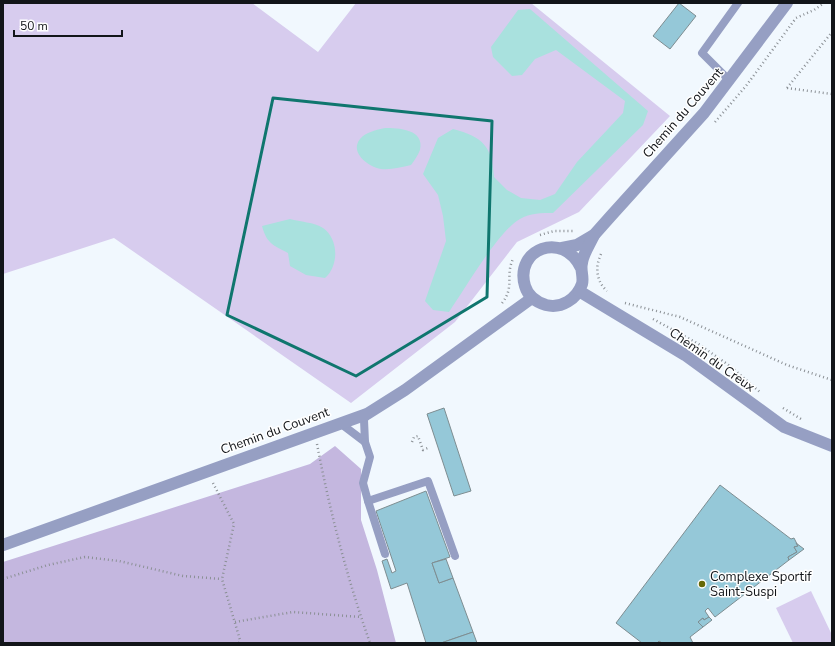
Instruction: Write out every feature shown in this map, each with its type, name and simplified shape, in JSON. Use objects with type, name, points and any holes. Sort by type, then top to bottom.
[{"type":"street","name":"Chemin du Couvent","points":[[3,545],[367,414],[405,390],[532,298],[526,290],[523,280],[523,270],[527,261],[542,248],[552,246],[562,248],[577,245],[594,235],[704,113],[730,81],[787,3]]},
{"type":"street","name":"Chemin du Couvent","points":[[579,291],[583,276],[581,268],[582,263],[594,235]]},
{"type":"street","points":[[562,248],[571,252],[577,259],[581,268]]},
{"type":"street","points":[[532,298],[540,303],[557,306],[566,303],[579,291]]},
{"type":"street","name":"Chemin du Creux","points":[[579,291],[685,355],[784,427],[832,446]]},
{"type":"lane","points":[[730,81],[702,53],[738,3]]},
{"type":"lane","points":[[367,414],[364,420],[365,442],[370,457],[363,483],[385,554]]},
{"type":"lane","points":[[340,423],[365,442]]},
{"type":"lane","points":[[368,501],[428,480],[455,556]]},
{"type":"path","points":[[832,32],[787,88],[832,94]]},
{"type":"path","points":[[603,248],[598,262],[597,271],[599,280],[608,293]]},
{"type":"path","points":[[623,302],[680,317],[786,365],[832,380]]},
{"type":"path","points":[[314,432],[332,520],[370,643]]},
{"type":"path","points":[[412,442],[414,438],[418,436],[423,450],[430,447]]},
{"type":"path","points":[[210,477],[234,524],[222,578],[240,640],[239,643]]},
{"type":"path","points":[[3,579],[48,565],[85,557],[119,560],[182,576],[222,578]]},
{"type":"path","points":[[235,622],[293,612],[361,617]]},
{"type":"highlighted area","points":[[273,98],[492,121],[487,297],[356,376],[227,315]]},
{"type":"shaded area","points":[[3,3],[252,3],[318,52],[356,3],[531,3],[670,116],[579,212],[517,242],[455,322],[351,403],[114,238],[3,274]]},
{"type":"shaded area","points":[[530,9],[648,111],[643,125],[553,213],[532,214],[511,225],[492,248],[449,312],[433,310],[425,301],[446,241],[443,216],[438,195],[423,174],[438,138],[453,129],[479,140],[488,150],[493,166],[494,177],[507,190],[521,198],[540,200],[555,194],[577,162],[623,113],[625,101],[556,50],[535,59],[522,75],[512,76],[493,57],[491,47],[518,10]]},
{"type":"shaded area","points":[[385,128],[403,129],[415,134],[418,138],[420,150],[411,165],[393,169],[376,168],[366,162],[359,154],[357,144],[362,137],[368,133]]},
{"type":"shaded area","points":[[290,219],[319,226],[328,233],[332,239],[335,260],[330,273],[325,278],[306,275],[290,266],[288,253],[274,246],[266,237],[262,226]]},
{"type":"shaded area","points":[[335,446],[361,469],[361,520],[377,570],[396,643],[3,643],[3,562],[310,464]]},
{"type":"shaded area","points":[[811,591],[832,635],[832,643],[793,643],[776,608]]},
{"type":"building","points":[[679,3],[696,16],[670,49],[653,36]]},
{"type":"building","points":[[444,408],[471,491],[454,496],[427,414]]},
{"type":"building","name":"Complexe Sportif Saint-Suspi","points":[[720,485],[791,539],[794,538],[798,546],[794,547],[797,552],[788,557],[789,560],[715,617],[708,608],[705,611],[709,617],[704,620],[703,618],[698,622],[703,627],[690,637],[693,643],[662,643],[659,641],[657,643],[642,643],[616,623]]},
{"type":"building","points":[[426,491],[450,557],[432,563],[439,583],[453,578],[473,632],[441,643],[426,643],[407,583],[391,589],[382,561],[387,559],[392,573],[396,571],[376,511]]},
{"type":"building","points":[[796,543],[804,549],[789,560],[788,557],[797,552],[794,547],[798,546]]},
{"type":"building","points":[[446,559],[453,578],[439,583],[432,563]]},
{"type":"building","points":[[709,617],[712,620],[703,627],[698,622],[703,618],[704,620]]},
{"type":"building","points":[[473,632],[477,643],[441,643]]},
{"type":"place","name":"Complexe Sportif Saint-Suspi","points":[[702,584]]}]
